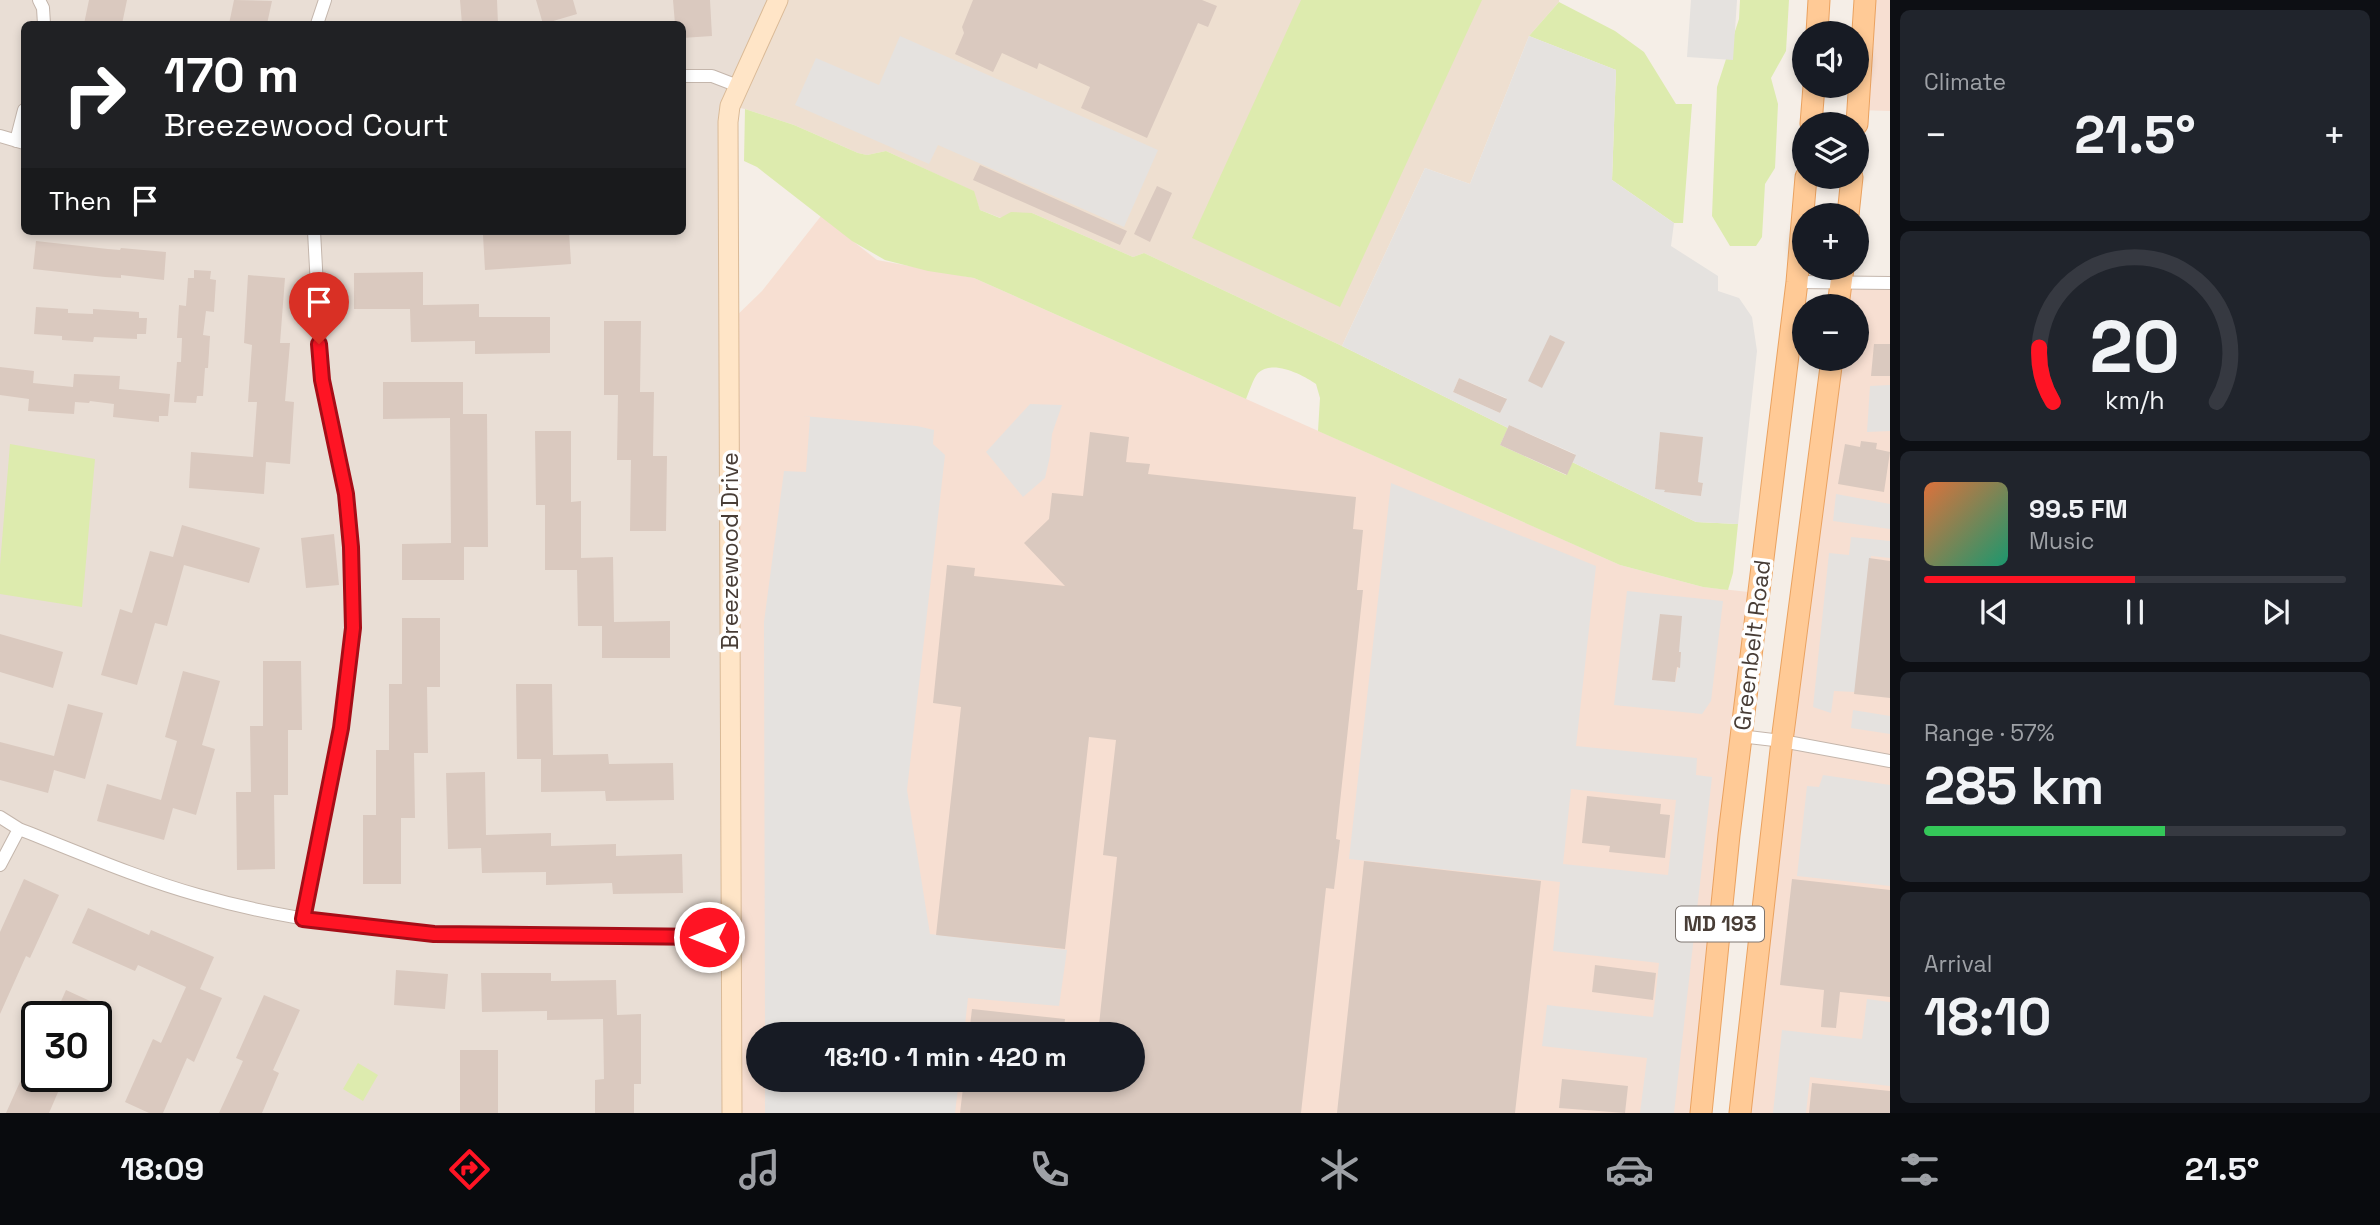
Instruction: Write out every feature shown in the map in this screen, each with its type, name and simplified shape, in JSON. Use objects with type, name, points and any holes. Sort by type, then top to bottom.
[{"type":"main road","points":[[1818,21],[1819,0]]},
{"type":"main road","points":[[1858,112],[1866,0]]},
{"type":"main road","name":"Greenbelt Road","points":[[1701,1113],[1740,736],[1797,282],[1805,189]]},
{"type":"main road","name":"Greenbelt Road","points":[[1740,1113],[1782,741],[1830,371]]},
{"type":"street","points":[[39,0],[43,8],[44,21]]},
{"type":"street","points":[[318,21],[325,0]]},
{"type":"street","name":"Breezewood Drive","points":[[732,1113],[727,162],[730,106],[778,0]]},
{"type":"street","points":[[686,76],[712,76],[738,86]]},
{"type":"street","points":[[0,136],[20,142]]},
{"type":"street","points":[[303,919],[344,710],[352,651],[354,601],[346,494],[322,380],[314,235]]},
{"type":"street","points":[[1869,279],[1890,282]]},
{"type":"street","points":[[1797,282],[1810,280]]},
{"type":"street","points":[[1740,736],[1890,761]]},
{"type":"street","points":[[0,817],[19,829],[146,879],[192,894],[303,919],[434,934],[732,937]]},
{"type":"street","points":[[0,865],[19,829]]},
{"type":"shaded area","points":[[0,0],[778,0],[730,106],[732,1113],[0,1113]]},
{"type":"shaded area","points":[[778,0],[1559,2],[1529,36],[1470,184],[1425,168],[1342,346],[1144,253],[1133,257],[1032,213],[1001,218],[980,210],[973,191],[886,151],[867,155],[858,153],[794,125],[730,106]]},
{"type":"shaded area","points":[[1691,0],[1737,0],[1733,60],[1687,57]]},
{"type":"shaded area","points":[[1865,0],[1890,0],[1890,111],[1858,110],[1859,98],[1869,98],[1869,21],[1864,21]]},
{"type":"shaded area","points":[[900,36],[1158,150],[1124,227],[938,145],[929,164],[795,105],[816,58],[879,85]]},
{"type":"shaded area","points":[[1529,36],[1616,70],[1612,180],[1674,223],[1671,246],[1718,276],[1718,291],[1739,298],[1752,317],[1757,351],[1738,524],[1696,522],[1572,462],[1575,454],[1509,425],[1508,428],[1342,346],[1425,168],[1470,184]],"holes":[[[1459,378],[1506,398],[1500,413],[1453,392]],[[1660,433],[1702,437],[1698,482],[1703,483],[1701,496],[1665,492],[1655,488]]]},
{"type":"shaded area","points":[[821,216],[877,260],[974,278],[1620,565],[1703,587],[1758,593],[1701,1113],[732,1113],[729,323],[762,291]]},
{"type":"shaded area","points":[[1841,282],[1890,283],[1890,1113],[1740,1113],[1831,371],[1869,371],[1869,294],[1840,294]]},
{"type":"shaded area","points":[[1890,385],[1890,431],[1867,432],[1870,386]]},
{"type":"shaded area","points":[[1030,404],[1062,405],[1052,434],[1045,478],[1023,497],[986,452]]},
{"type":"shaded area","points":[[803,416],[917,426],[934,430],[933,444],[945,455],[907,790],[930,934],[1067,950],[1059,1006],[968,998],[965,1022],[765,1022],[764,622],[784,471],[806,472],[810,417]]},
{"type":"shaded area","points":[[1391,483],[1596,566],[1576,746],[1697,758],[1696,775],[1712,777],[1674,1113],[1640,1113],[1647,1058],[1542,1046],[1547,1005],[1653,1017],[1659,963],[1553,951],[1560,882],[1349,859]],"holes":[[[1571,789],[1676,800],[1668,875],[1563,864]]]},
{"type":"shaded area","points":[[1836,494],[1890,504],[1890,529],[1833,521]]},
{"type":"shaded area","points":[[1851,537],[1890,541],[1890,558],[1871,556],[1855,692],[1834,691],[1831,713],[1813,707],[1829,553],[1849,555]]},
{"type":"shaded area","points":[[1627,591],[1723,601],[1711,701],[1702,714],[1614,705]],"holes":[[[1658,638],[1681,653],[1675,682],[1652,679]]]},
{"type":"shaded area","points":[[1853,710],[1890,716],[1890,734],[1851,728]]},
{"type":"shaded area","points":[[1823,775],[1890,785],[1890,886],[1797,876],[1807,786],[1819,787]]},
{"type":"shaded area","points":[[1867,999],[1890,1002],[1890,1086],[1810,1077],[1806,1113],[1773,1113],[1782,1030],[1862,1039]]},
{"type":"shaded area","points":[[765,1092],[958,1092],[955,1113],[765,1113]]},
{"type":"green space","points":[[1301,0],[1482,0],[1340,307],[1192,238]]},
{"type":"green space","points":[[1740,0],[1789,0],[1786,51],[1771,78],[1778,104],[1775,168],[1765,184],[1762,237],[1756,246],[1730,246],[1712,216],[1717,87],[1739,19]]},
{"type":"green space","points":[[1559,2],[1615,31],[1644,52],[1676,104],[1692,104],[1683,223],[1674,223],[1612,180],[1616,70],[1529,36]]},
{"type":"green space","points":[[745,109],[794,125],[858,153],[867,155],[886,151],[974,191],[980,210],[1000,218],[1011,212],[1032,213],[1133,257],[1144,253],[1508,428],[1500,445],[1566,475],[1572,462],[1696,522],[1738,524],[1733,573],[1728,590],[1703,587],[1620,565],[1318,431],[1320,398],[1316,384],[1296,373],[1280,368],[1264,369],[1256,376],[1246,399],[974,278],[928,271],[885,260],[852,241],[757,167],[744,161]]},
{"type":"green space","points":[[10,444],[95,459],[82,607],[0,594]]},
{"type":"green space","points":[[358,1063],[378,1075],[363,1101],[343,1089]]},
{"type":"building","points":[[89,0],[127,0],[123,21],[85,21]]},
{"type":"building","points":[[234,0],[272,1],[268,21],[230,21]]},
{"type":"building","points":[[460,0],[497,0],[498,21],[462,21]]},
{"type":"building","points":[[536,0],[573,0],[577,14],[553,21],[542,21]]},
{"type":"building","points":[[673,0],[710,0],[712,36],[686,38],[686,21],[675,21]]},
{"type":"building","points":[[973,0],[1202,0],[1217,6],[1208,27],[1198,23],[1147,138],[1081,108],[1090,87],[1039,63],[1037,69],[1002,53],[993,72],[955,54]]},
{"type":"building","points":[[980,165],[1127,231],[1120,245],[973,180]]},
{"type":"building","points":[[1157,186],[1172,193],[1150,242],[1134,234]]},
{"type":"building","points":[[483,235],[569,235],[571,264],[485,270]]},
{"type":"building","points":[[36,241],[166,252],[164,280],[33,269]]},
{"type":"building","points":[[194,270],[211,271],[210,279],[216,280],[214,312],[206,311],[203,335],[210,336],[208,368],[205,368],[203,396],[197,396],[196,403],[174,402],[177,362],[181,362],[182,338],[177,338],[179,305],[186,306],[188,278],[194,278]]},
{"type":"building","points":[[423,272],[423,305],[479,304],[479,317],[550,317],[550,353],[475,354],[475,341],[411,342],[410,309],[354,309],[354,273]]},
{"type":"building","points":[[248,275],[285,278],[280,343],[290,343],[285,401],[294,402],[290,464],[266,462],[264,494],[189,488],[191,452],[253,457],[257,402],[248,402],[252,345],[244,343]]},
{"type":"building","points":[[36,307],[68,309],[68,313],[93,314],[93,309],[139,312],[139,318],[147,318],[146,334],[137,334],[137,339],[94,337],[93,342],[62,340],[62,336],[34,334]]},
{"type":"building","points":[[604,321],[641,321],[640,392],[654,392],[653,456],[667,456],[666,531],[630,531],[631,460],[617,460],[618,395],[604,395]]},
{"type":"building","points":[[1550,335],[1565,342],[1542,388],[1528,381]]},
{"type":"building","points":[[1874,344],[1890,344],[1890,376],[1871,376]]},
{"type":"building","points":[[0,367],[34,371],[33,383],[73,387],[74,374],[120,376],[119,389],[170,394],[168,416],[159,416],[159,422],[113,417],[114,404],[90,401],[75,402],[74,414],[28,411],[29,399],[0,395]]},
{"type":"building","points":[[1459,378],[1507,399],[1500,413],[1453,392]]},
{"type":"building","points":[[383,382],[463,382],[463,414],[487,414],[488,547],[464,547],[464,580],[402,580],[402,544],[451,543],[450,418],[383,419]]},
{"type":"building","points":[[1509,425],[1576,455],[1567,475],[1500,445]]},
{"type":"building","points":[[535,431],[571,431],[571,502],[581,501],[581,558],[613,557],[614,622],[670,621],[670,658],[602,658],[602,626],[578,626],[577,570],[545,570],[545,505],[536,505]]},
{"type":"building","points":[[1090,432],[1129,437],[1126,462],[1150,464],[1148,474],[1356,497],[1353,529],[1363,530],[1357,590],[1363,590],[1336,839],[1340,840],[1334,889],[1326,888],[1301,1113],[960,1113],[963,1092],[1145,1092],[1145,1022],[1099,1022],[1117,857],[1103,855],[1116,740],[1089,737],[1065,949],[936,935],[961,707],[933,703],[947,565],[975,568],[974,576],[1065,586],[1024,543],[1049,519],[1052,493],[1083,496]]},
{"type":"building","points":[[1660,432],[1703,437],[1698,482],[1703,483],[1701,496],[1655,489]]},
{"type":"building","points":[[1861,441],[1877,443],[1876,449],[1890,452],[1884,492],[1838,484],[1845,444],[1860,447]]},
{"type":"building","points":[[182,525],[260,548],[249,583],[184,565],[167,626],[155,623],[137,685],[101,675],[120,609],[132,613],[150,551],[173,557]]},
{"type":"building","points":[[334,534],[339,585],[306,588],[301,538]]},
{"type":"building","points":[[1869,558],[1890,561],[1890,698],[1854,694]]},
{"type":"building","points":[[1660,614],[1682,616],[1680,668],[1677,667],[1675,682],[1652,680]]},
{"type":"building","points":[[402,618],[440,618],[440,687],[427,687],[428,753],[414,753],[415,818],[401,818],[401,884],[363,884],[363,815],[376,815],[376,750],[389,750],[389,684],[402,684]]},
{"type":"building","points":[[0,634],[63,652],[53,688],[0,672]]},
{"type":"building","points":[[263,661],[301,661],[302,730],[288,730],[288,795],[274,795],[275,869],[237,870],[236,792],[251,792],[250,726],[263,726]]},
{"type":"building","points":[[183,671],[220,681],[202,745],[215,749],[196,815],[173,808],[164,840],[97,821],[107,784],[161,800],[177,741],[165,737]]},
{"type":"building","points":[[516,684],[552,684],[553,755],[608,754],[609,764],[673,763],[674,800],[606,801],[605,791],[541,792],[541,759],[517,759]]},
{"type":"building","points":[[68,704],[103,713],[85,779],[54,770],[48,793],[0,780],[0,742],[54,756]]},
{"type":"building","points":[[485,772],[486,835],[551,833],[551,846],[616,844],[616,856],[682,854],[683,893],[613,894],[612,883],[546,885],[546,872],[482,873],[481,848],[448,849],[446,773]]},
{"type":"building","points":[[1587,796],[1661,804],[1660,814],[1670,815],[1665,858],[1609,852],[1610,846],[1582,843]]},
{"type":"building","points":[[1364,861],[1541,881],[1515,1113],[1337,1113]]},
{"type":"building","points":[[24,879],[59,895],[30,958],[26,956],[0,1014],[0,932]]},
{"type":"building","points":[[1792,879],[1890,890],[1890,997],[1840,992],[1836,1028],[1821,1027],[1824,990],[1780,985]]},
{"type":"building","points":[[88,908],[149,935],[151,930],[214,957],[200,989],[222,998],[194,1062],[187,1058],[163,1113],[149,1113],[125,1102],[153,1039],[161,1043],[186,987],[138,965],[135,971],[72,943]]},
{"type":"building","points":[[1595,965],[1656,973],[1653,1000],[1592,992]]},
{"type":"building","points":[[396,970],[448,974],[445,1009],[394,1005]]},
{"type":"building","points":[[481,973],[551,973],[551,981],[616,980],[617,1015],[641,1014],[641,1084],[634,1084],[634,1113],[595,1113],[595,1080],[604,1079],[603,1019],[547,1020],[547,1011],[482,1012]]},
{"type":"building","points":[[66,990],[90,1001],[61,1001]]},
{"type":"building","points":[[264,995],[300,1010],[273,1070],[279,1073],[262,1113],[219,1113],[243,1061],[236,1058]]},
{"type":"building","points":[[972,1009],[1065,1019],[1065,1022],[970,1022]]},
{"type":"building","points":[[460,1050],[498,1050],[498,1113],[460,1113]]},
{"type":"building","points":[[1562,1079],[1628,1086],[1625,1113],[1559,1108]]},
{"type":"building","points":[[21,1080],[21,1092],[58,1092],[49,1113],[6,1113]]},
{"type":"building","points":[[1812,1083],[1890,1091],[1890,1113],[1809,1113]]},
{"type":"route","points":[[319,344],[322,380],[346,494],[354,601],[352,651],[341,728],[303,919],[434,934],[709,937]]}]
